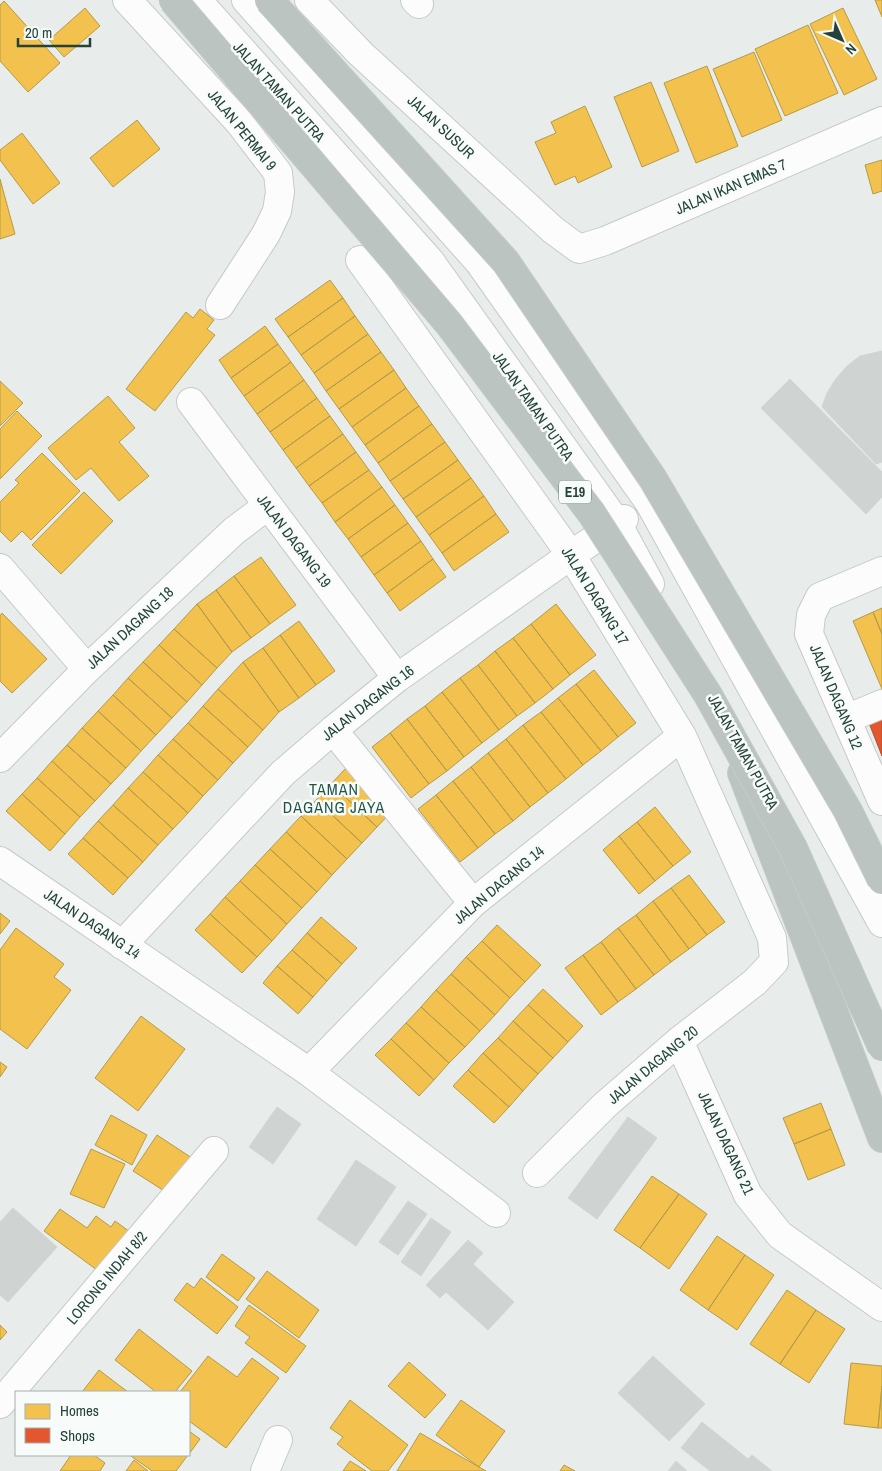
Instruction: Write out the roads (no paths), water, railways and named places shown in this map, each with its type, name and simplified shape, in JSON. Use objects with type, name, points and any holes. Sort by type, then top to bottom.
[{"type":"highway","name":"E19","points":[[173,0],[449,324],[592,514],[708,695],[794,848],[882,1047]]},
{"type":"highway","points":[[269,0],[506,262],[653,479],[848,811],[882,880]]},
{"type":"highway","points":[[711,695],[882,1138]]},
{"type":"highway","points":[[857,1072],[882,1118]]},
{"type":"street","name":"JALAN PERMAI 9","points":[[128,0],[239,122],[278,173],[280,192],[277,211],[266,234],[220,305]]},
{"type":"street","name":"JALAN TAMAN PUTRA","points":[[197,0],[430,261],[617,523],[796,847],[882,1021]]},
{"type":"street","points":[[246,0],[479,262],[649,502],[844,854],[880,914]]},
{"type":"street","name":"JALAN SUSUR","points":[[310,0],[361,54],[553,230],[579,249]]},
{"type":"street","name":"JALAN IKAN EMAS 7","points":[[579,249],[605,242],[882,122]]},
{"type":"street","name":"JALAN DAGANG 17","points":[[360,260],[571,555],[682,736],[772,938],[774,962]]},
{"type":"street","name":"JALAN DAGANG 19","points":[[191,402],[396,678]]},
{"type":"street","name":"JALAN DAGANG 16","points":[[122,945],[283,773],[333,730],[396,678],[649,502]]},
{"type":"street","name":"JALAN DAGANG 18","points":[[0,758],[87,668],[234,531],[267,506]]},
{"type":"street","points":[[0,568],[87,668]]},
{"type":"street","name":"JALAN DAGANG 12","points":[[882,571],[820,597],[811,615],[809,634],[882,801]]},
{"type":"street","points":[[846,719],[882,704]]},
{"type":"street","points":[[333,730],[473,904]]},
{"type":"street","name":"JALAN DAGANG 14","points":[[309,1072],[473,904],[682,736]]},
{"type":"street","points":[[844,854],[873,867],[882,866]]},
{"type":"street","name":"JALAN DAGANG 14","points":[[0,861],[309,1072],[496,1213]]},
{"type":"street","name":"JALAN DAGANG 20","points":[[537,1173],[605,1105],[679,1041],[754,982],[774,962]]},
{"type":"street","name":"JALAN DAGANG 21","points":[[679,1041],[748,1195],[780,1235],[882,1307]]},
{"type":"street","name":"LORONG INDAH 8/2","points":[[0,1404],[214,1151]]},
{"type":"street","points":[[265,1471],[278,1440]]},
{"type":"district","name":"TAMAN DAGANG JAYA","points":[[334,798]]}]
